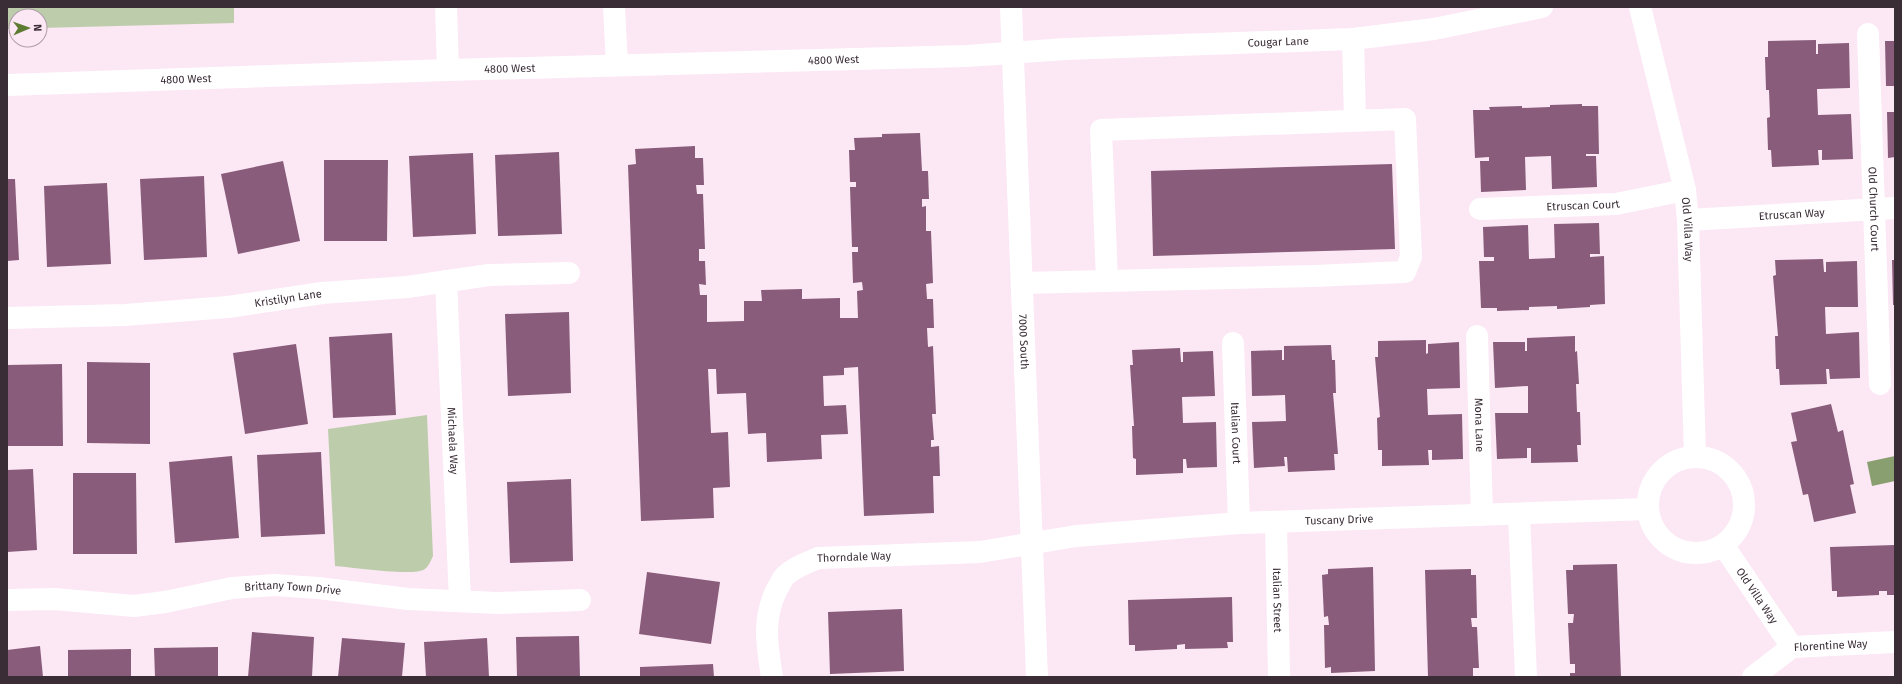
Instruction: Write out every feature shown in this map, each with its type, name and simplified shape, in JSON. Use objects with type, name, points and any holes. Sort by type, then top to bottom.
[{"type":"street","points":[[446,7],[448,70]]},
{"type":"street","points":[[614,7],[617,65]]},
{"type":"street","name":"7000 South","points":[[1011,7],[1036,677]]},
{"type":"street","name":"Cougar Lane","points":[[1013,53],[1066,49],[1353,39],[1434,29],[1542,7]]},
{"type":"street","name":"Old Villa Way","points":[[1640,7],[1685,190],[1688,220],[1695,457]]},
{"type":"street","name":"Old Church Court","points":[[1868,34],[1884,209],[1880,384]]},
{"type":"street","points":[[1353,39],[1355,120]]},
{"type":"street","name":"4800 West","points":[[7,86],[448,70],[1013,53]]},
{"type":"street","points":[[1022,283],[1314,276],[1405,272],[1412,257],[1405,118],[1101,130],[1107,280]]},
{"type":"street","name":"Etruscan Court","points":[[1480,209],[1616,204],[1685,190]]},
{"type":"street","name":"Etruscan Way","points":[[1688,220],[1884,209]]},
{"type":"street","name":"Kristilyn Lane","points":[[7,318],[125,315],[228,307],[322,293],[407,287],[489,275],[569,273]]},
{"type":"street","name":"Michaela Way","points":[[446,281],[460,600]]},
{"type":"street","name":"Mona Lane","points":[[1477,336],[1482,515]]},
{"type":"street","name":"Italian Court","points":[[1233,343],[1239,523]]},
{"type":"street","points":[[1695,457],[1706,458],[1722,464],[1734,475],[1741,489],[1744,505],[1742,520],[1734,534],[1723,545],[1709,551],[1695,553],[1681,551],[1668,544],[1658,534],[1651,521],[1648,509],[1650,492],[1656,479],[1665,468],[1677,461],[1695,457]]},
{"type":"street","name":"Tuscany Drive","points":[[1032,543],[1076,536],[1239,523],[1648,509]]},
{"type":"street","points":[[1519,514],[1526,677]]},
{"type":"street","name":"Italian Street","points":[[1276,522],[1279,677]]},
{"type":"street","name":"Thorndale Way","points":[[772,677],[766,624],[770,603],[784,576],[800,566],[818,558],[838,556],[980,552],[1032,543]]},
{"type":"street","name":"Old Villa Way","points":[[1723,545],[1792,647]]},
{"type":"street","name":"Brittany Town Drive","points":[[7,600],[54,599],[134,606],[165,602],[232,588],[274,585],[318,588],[408,599],[460,600],[498,603],[580,600]]},
{"type":"street","name":"Florentine Way","points":[[1753,677],[1792,647],[1895,642]]},
{"type":"shaded area","points":[[7,7],[234,7],[234,23],[48,28],[48,8],[8,8],[7,29]]},
{"type":"shaded area","points":[[427,415],[433,556],[429,565],[425,569],[409,572],[335,566],[328,429]]},
{"type":"shaded area","points":[[1895,456],[1895,481],[1872,486],[1867,462]]},
{"type":"building","points":[[1816,40],[1816,54],[1818,54],[1818,44],[1849,43],[1850,88],[1817,89],[1818,115],[1851,114],[1853,159],[1822,160],[1822,150],[1818,150],[1819,165],[1772,167],[1771,150],[1768,150],[1767,118],[1770,117],[1769,90],[1766,90],[1765,57],[1768,57],[1768,41]]},
{"type":"building","points":[[1885,41],[1895,41],[1895,86],[1886,86]]},
{"type":"building","points":[[1582,104],[1582,106],[1598,106],[1599,154],[1586,154],[1586,156],[1596,156],[1597,187],[1552,189],[1551,156],[1525,157],[1526,190],[1481,192],[1480,161],[1489,161],[1489,157],[1475,158],[1473,110],[1490,110],[1489,107],[1522,106],[1522,108]]},
{"type":"building","points":[[1887,112],[1895,112],[1895,157],[1888,158]]},
{"type":"building","points":[[920,133],[922,171],[928,171],[929,199],[922,199],[922,207],[926,206],[926,231],[931,231],[933,283],[926,284],[927,299],[933,299],[934,328],[927,328],[928,347],[933,346],[936,414],[932,414],[934,440],[931,440],[931,447],[939,446],[940,476],[933,476],[934,513],[864,516],[858,367],[844,368],[844,375],[823,376],[824,406],[846,405],[848,434],[821,435],[822,459],[767,462],[766,433],[748,434],[746,393],[717,394],[716,369],[708,369],[711,433],[728,432],[730,487],[713,488],[714,518],[641,521],[628,165],[636,164],[635,149],[695,146],[695,158],[703,158],[704,185],[696,185],[697,194],[703,194],[705,249],[699,249],[699,261],[705,261],[706,285],[699,284],[700,295],[707,295],[707,322],[744,321],[744,301],[762,301],[761,290],[802,289],[802,299],[840,298],[840,318],[858,318],[857,291],[863,290],[862,282],[853,283],[852,252],[858,252],[858,247],[852,247],[850,187],[856,187],[856,182],[850,182],[849,150],[855,150],[854,138],[882,137],[882,134]]},
{"type":"building","points":[[559,152],[562,234],[498,236],[495,155]]},
{"type":"building","points":[[473,153],[476,234],[413,237],[409,156]]},
{"type":"building","points":[[324,160],[388,160],[387,241],[324,241]]},
{"type":"building","points":[[283,161],[300,241],[238,254],[221,174]]},
{"type":"building","points":[[1392,164],[1395,249],[1153,256],[1151,171]]},
{"type":"building","points":[[204,176],[207,257],[144,260],[140,179]]},
{"type":"building","points":[[7,179],[15,179],[19,260],[7,261]]},
{"type":"building","points":[[107,183],[111,264],[47,267],[44,186]]},
{"type":"building","points":[[1599,223],[1600,254],[1590,254],[1590,257],[1604,256],[1605,304],[1590,305],[1590,307],[1557,309],[1557,306],[1529,307],[1529,310],[1497,311],[1497,308],[1481,308],[1479,261],[1494,261],[1494,257],[1484,257],[1483,227],[1528,225],[1529,259],[1555,258],[1554,224]]},
{"type":"building","points":[[1823,259],[1824,272],[1826,272],[1826,262],[1857,261],[1858,307],[1825,307],[1826,334],[1859,332],[1860,378],[1830,379],[1829,369],[1826,369],[1827,384],[1780,385],[1779,369],[1776,369],[1775,336],[1778,336],[1773,276],[1776,275],[1775,260]]},
{"type":"building","points":[[1892,260],[1895,260],[1895,305],[1893,305]]},
{"type":"building","points":[[569,312],[571,393],[508,396],[505,314]]},
{"type":"building","points":[[392,333],[396,415],[333,418],[329,337]]},
{"type":"building","points":[[1575,336],[1575,352],[1577,351],[1579,384],[1576,384],[1577,412],[1580,412],[1581,445],[1577,445],[1578,462],[1531,463],[1531,448],[1527,448],[1527,458],[1497,459],[1495,413],[1528,413],[1528,386],[1495,388],[1493,342],[1525,342],[1525,351],[1527,351],[1527,338]]},
{"type":"building","points":[[1426,340],[1426,354],[1428,353],[1428,344],[1459,342],[1460,388],[1427,389],[1428,415],[1462,414],[1463,459],[1432,460],[1432,450],[1428,450],[1429,465],[1382,466],[1382,450],[1378,450],[1377,418],[1380,417],[1375,357],[1378,357],[1378,341]]},
{"type":"building","points":[[296,344],[308,424],[245,434],[233,353]]},
{"type":"building","points":[[1331,345],[1332,360],[1335,360],[1336,393],[1333,393],[1338,454],[1334,454],[1335,470],[1288,472],[1287,457],[1284,457],[1285,466],[1254,468],[1252,422],[1286,421],[1285,395],[1252,396],[1251,351],[1282,350],[1282,360],[1284,360],[1284,346]]},
{"type":"building","points":[[1180,348],[1181,362],[1183,362],[1183,352],[1213,351],[1215,396],[1182,397],[1183,423],[1216,422],[1217,467],[1187,468],[1186,459],[1183,459],[1183,473],[1136,475],[1136,459],[1133,458],[1132,426],[1134,426],[1130,365],[1133,365],[1132,350]]},
{"type":"building","points":[[87,362],[150,363],[150,444],[87,443]]},
{"type":"building","points":[[62,364],[63,446],[7,446],[7,365]]},
{"type":"building","points":[[1831,404],[1838,432],[1843,430],[1854,484],[1850,485],[1856,513],[1814,522],[1808,494],[1803,495],[1791,442],[1797,441],[1791,413]]},
{"type":"building","points":[[321,452],[325,534],[261,537],[257,455]]},
{"type":"building","points":[[232,456],[239,538],[175,543],[169,462]]},
{"type":"building","points":[[33,469],[37,550],[7,552],[7,470]]},
{"type":"building","points":[[73,473],[136,473],[137,554],[73,554]]},
{"type":"building","points":[[571,479],[573,561],[510,563],[507,482]]},
{"type":"building","points":[[1895,545],[1895,595],[1887,595],[1887,591],[1879,591],[1879,595],[1837,597],[1837,591],[1832,591],[1830,547]]},
{"type":"building","points":[[1617,564],[1621,677],[1570,677],[1570,673],[1575,673],[1575,664],[1570,664],[1568,623],[1573,623],[1574,614],[1568,614],[1566,570],[1573,570],[1573,565]]},
{"type":"building","points":[[1373,567],[1375,671],[1331,673],[1331,667],[1325,668],[1324,625],[1329,625],[1328,616],[1324,617],[1322,575],[1328,574],[1328,569]]},
{"type":"building","points":[[1471,569],[1471,575],[1476,575],[1477,618],[1471,618],[1472,627],[1477,627],[1479,668],[1473,668],[1473,677],[1428,677],[1425,570]]},
{"type":"building","points":[[647,572],[720,582],[711,644],[639,634]]},
{"type":"building","points":[[1232,597],[1233,642],[1227,642],[1228,648],[1185,649],[1185,644],[1177,645],[1177,649],[1135,651],[1135,645],[1129,645],[1128,600]]},
{"type":"building","points":[[902,609],[904,671],[830,674],[828,612]]},
{"type":"building","points":[[252,632],[314,637],[312,677],[248,677]]},
{"type":"building","points":[[579,636],[580,677],[517,677],[516,637]]},
{"type":"building","points":[[342,638],[405,643],[402,677],[338,677]]},
{"type":"building","points":[[487,638],[489,677],[426,677],[424,642]]},
{"type":"building","points":[[40,646],[43,677],[7,677],[7,650]]},
{"type":"building","points":[[218,647],[218,677],[155,677],[154,648]]},
{"type":"building","points":[[131,649],[131,677],[68,677],[68,650]]},
{"type":"building","points":[[713,664],[714,677],[640,677],[640,667]]}]
